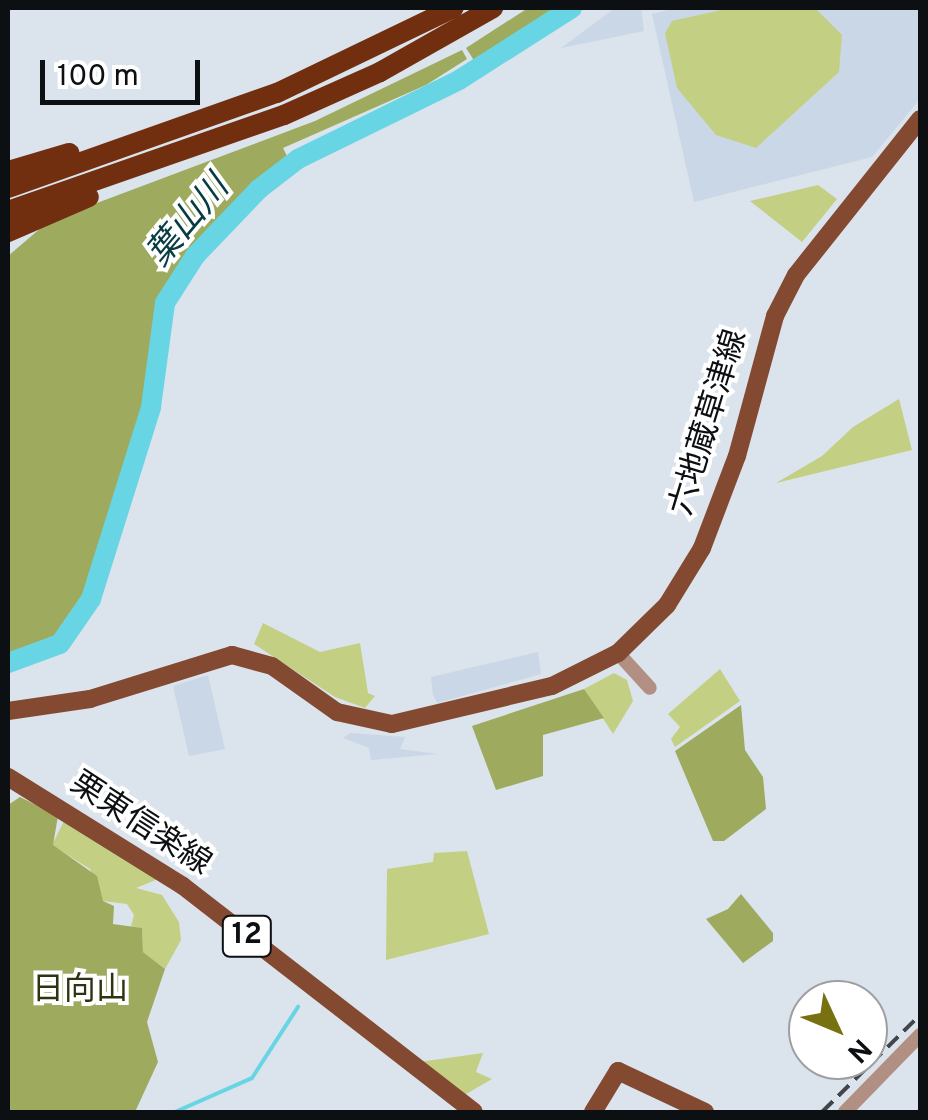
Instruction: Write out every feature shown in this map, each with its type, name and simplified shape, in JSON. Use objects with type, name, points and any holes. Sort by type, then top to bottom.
[{"type":"highway","points":[[8,188],[197,123],[369,54],[454,8]]},
{"type":"highway","points":[[8,232],[380,72],[493,8]]},
{"type":"highway","points":[[8,211],[284,115]]},
{"type":"highway","points":[[8,172],[133,133],[197,123]]},
{"type":"main road","name":"六地蔵草津線","points":[[8,711],[90,699],[232,655],[272,666],[337,712],[392,724],[552,686],[618,653],[666,605],[702,548],[786,292],[920,119]]},
{"type":"main road","name":"栗東信楽線","points":[[8,777],[183,886],[474,1112]]},
{"type":"main road","points":[[592,1112],[618,1071],[706,1112]]},
{"type":"street","points":[[618,653],[650,688]]},
{"type":"street","points":[[845,1112],[920,1034]]},
{"type":"shaded area","points":[[615,8],[641,8],[644,31],[561,48]]},
{"type":"shaded area","points":[[676,8],[920,8],[920,99],[872,157],[694,202],[652,14]]},
{"type":"shaded area","points":[[538,652],[541,674],[437,703],[433,695],[431,677]]},
{"type":"shaded area","points":[[208,675],[225,749],[189,756],[173,686]]},
{"type":"shaded area","points":[[350,733],[405,737],[400,749],[437,754],[371,760],[369,748],[343,738]]},
{"type":"green space","points":[[528,8],[563,8],[475,62],[466,48]]},
{"type":"green space","points":[[730,8],[815,8],[842,35],[839,72],[756,148],[716,135],[677,88],[665,33],[672,21]]},
{"type":"green space","points":[[462,50],[467,59],[426,85],[283,148],[289,160],[186,261],[156,317],[140,422],[77,618],[61,633],[8,654],[8,256],[49,221],[315,121]]},
{"type":"green space","points":[[818,185],[837,199],[802,242],[750,201]]},
{"type":"green space","points":[[899,399],[912,450],[776,483],[822,456],[853,427]]},
{"type":"green space","points":[[263,623],[320,652],[360,643],[368,693],[375,696],[365,708],[335,697],[254,644]]},
{"type":"green space","points":[[720,669],[740,701],[675,747],[671,739],[680,727],[668,714]]},
{"type":"green space","points":[[614,673],[627,680],[633,701],[613,734],[584,689]]},
{"type":"green space","points":[[584,689],[604,718],[543,735],[543,776],[496,790],[472,726]]},
{"type":"green space","points":[[741,705],[745,750],[763,777],[766,809],[724,841],[713,841],[675,751]]},
{"type":"green space","name":"日向山","points":[[20,797],[58,816],[53,845],[97,876],[103,901],[114,906],[113,924],[142,928],[143,952],[165,969],[147,1022],[158,1062],[135,1112],[8,1112],[8,805]]},
{"type":"green space","points":[[65,819],[158,879],[136,888],[162,895],[179,922],[181,940],[165,969],[143,952],[142,929],[131,926],[134,915],[127,904],[103,901],[90,869],[52,845]]},
{"type":"green space","points":[[467,851],[489,934],[386,960],[387,869],[433,862],[434,853]]},
{"type":"green space","points":[[741,894],[773,933],[773,941],[743,963],[706,919],[728,909]]},
{"type":"green space","points":[[483,1053],[476,1072],[492,1079],[461,1097],[419,1062]]},
{"type":"waterway","name":"葉山川","points":[[8,663],[60,644],[91,599],[151,407],[165,303],[195,256],[259,189],[298,159],[459,80],[572,8]]},
{"type":"waterway","points":[[175,1112],[252,1078],[298,1007]]},
{"type":"railway","points":[[822,1112],[920,1015]]}]
